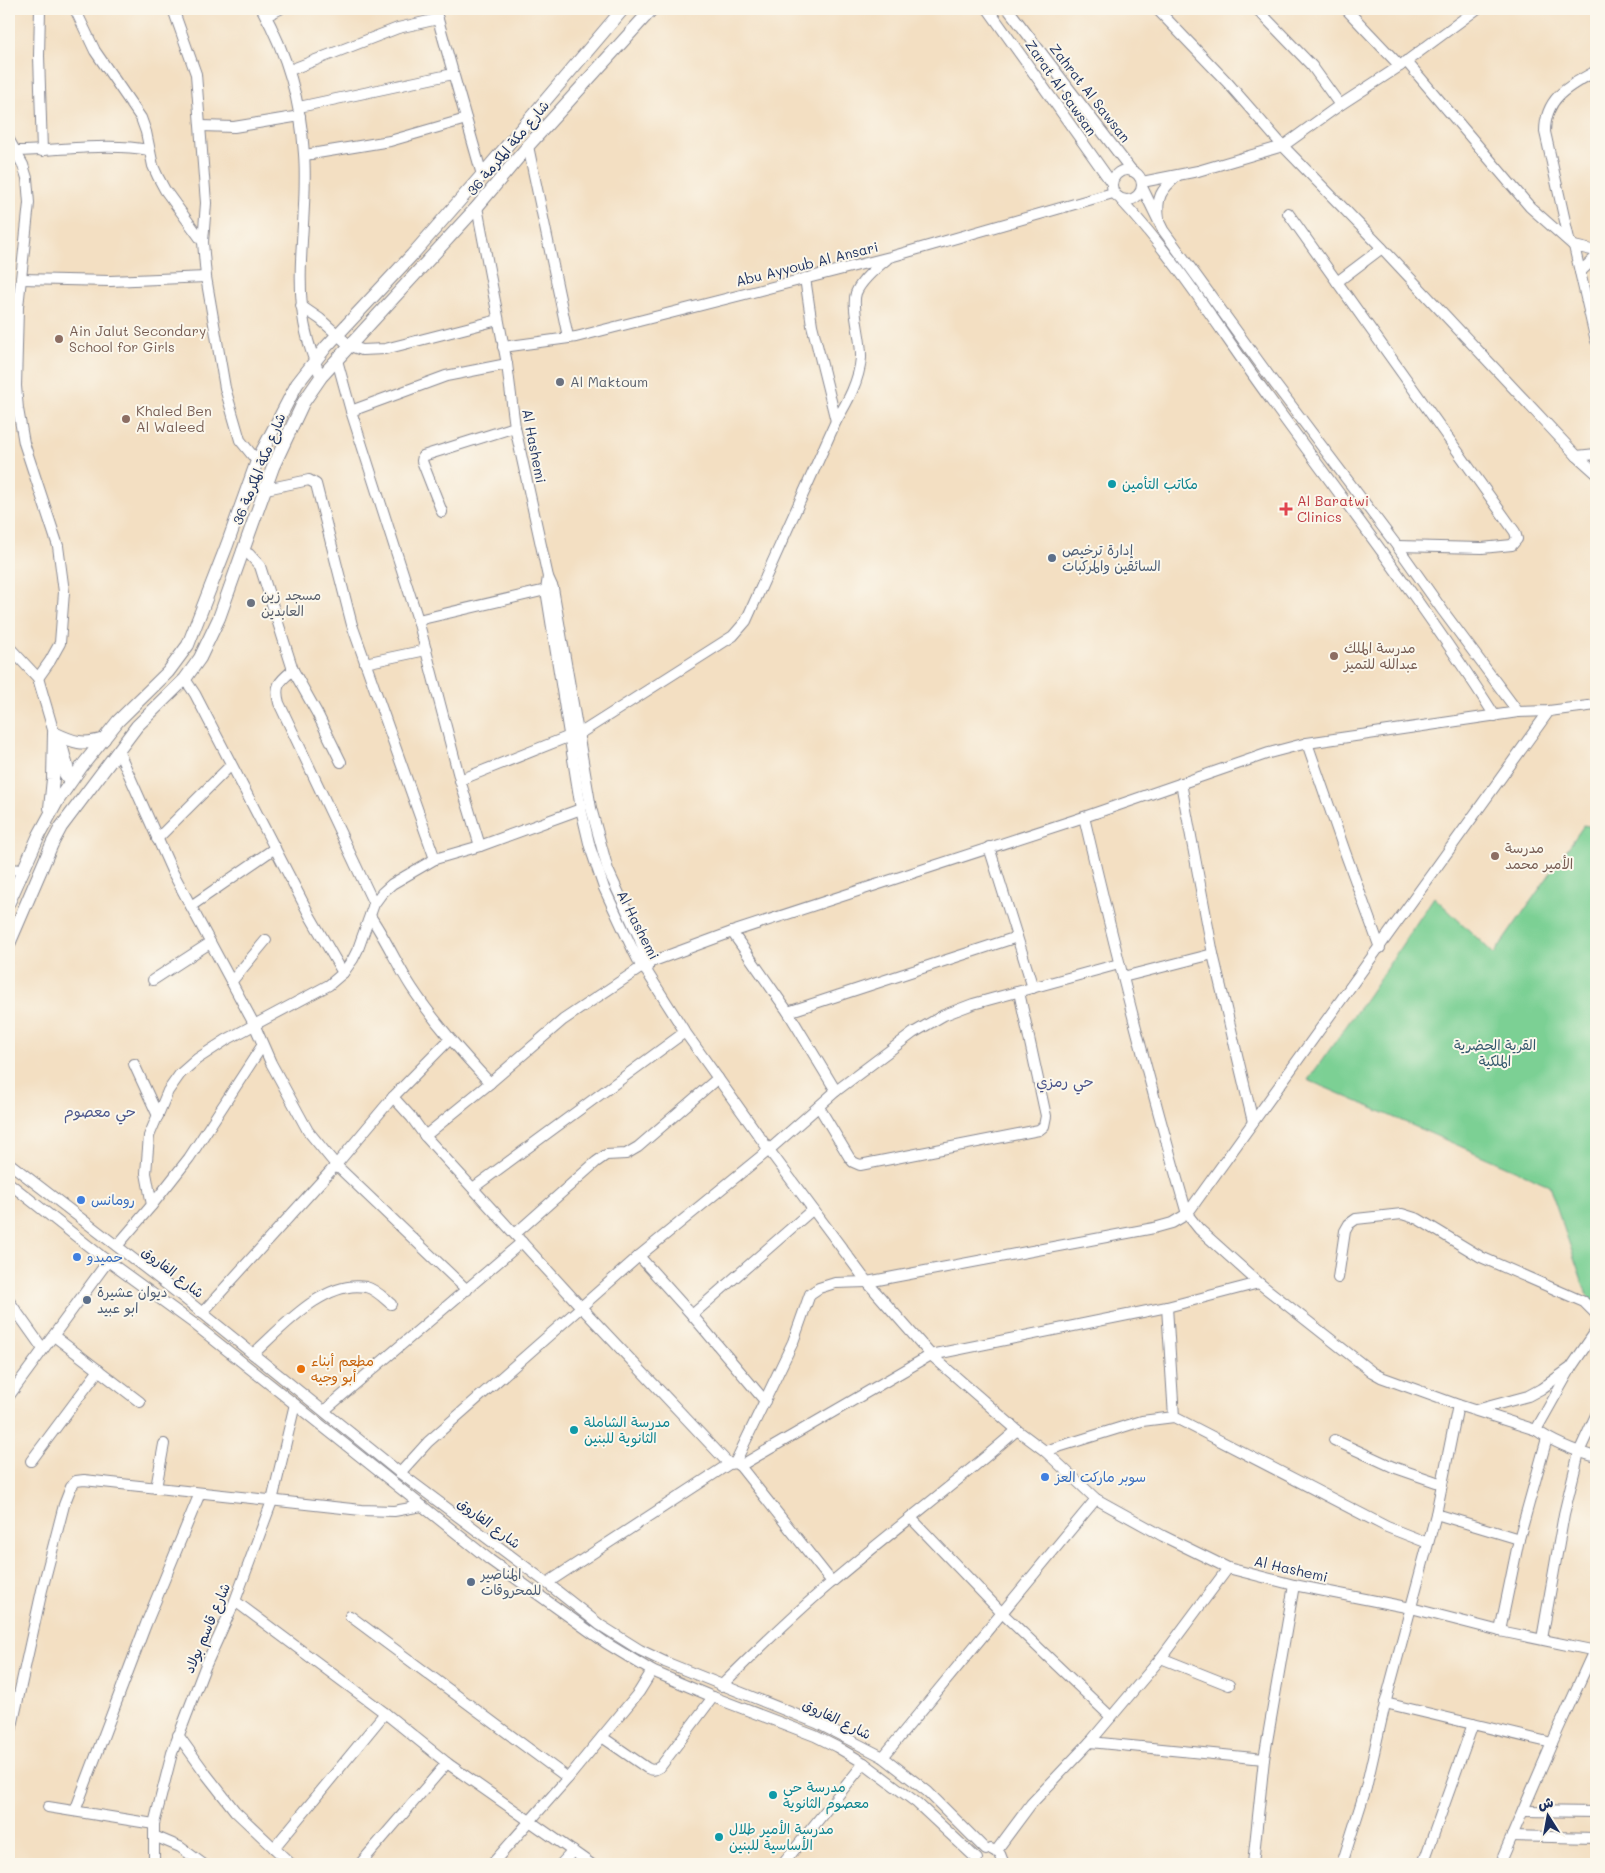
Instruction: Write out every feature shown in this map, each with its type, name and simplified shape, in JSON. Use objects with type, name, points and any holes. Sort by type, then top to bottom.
[{"type":"main road","name":"شارع مكة المكرمة 36","points":[[9,944],[61,827],[137,726],[185,679],[200,658],[219,618],[273,468],[303,403],[321,377],[478,207],[528,146],[652,9]]},
{"type":"main road","name":"شارع مكة المكرمة 36","points":[[9,902],[49,815],[70,782],[118,721],[168,672],[188,645],[257,461],[297,384],[337,334],[412,255],[482,175],[618,11]]},
{"type":"main road","points":[[49,815],[53,779],[54,733],[72,742],[83,743],[104,739]]},
{"type":"main road","points":[[52,844],[50,831],[69,798],[70,782],[85,784],[95,780]]},
{"type":"street","points":[[40,9],[38,56],[42,151]]},
{"type":"street","points":[[75,9],[95,51],[141,118],[153,166],[165,190],[203,242]]},
{"type":"street","points":[[173,9],[196,74],[202,126],[206,203],[203,242],[206,277],[225,388],[240,440],[257,461]]},
{"type":"street","points":[[280,9],[264,12],[290,70],[300,112],[304,156],[301,306],[308,343],[321,377]]},
{"type":"street","name":"Zarat Al Sawsan","points":[[988,9],[1115,192],[1153,235],[1232,347],[1458,657],[1495,716]]},
{"type":"street","name":"Zahrat Al Sawsan","points":[[1008,9],[1132,171]]},
{"type":"street","points":[[1157,9],[1233,89],[1283,146],[1382,248],[1577,456],[1596,473]]},
{"type":"street","points":[[1257,9],[1312,66],[1340,105]]},
{"type":"street","points":[[1346,9],[1403,64],[1530,207],[1571,242],[1596,251]]},
{"type":"street","points":[[1142,185],[1253,156],[1283,146],[1340,105],[1403,64],[1477,9]]},
{"type":"street","points":[[290,70],[436,14],[482,175]]},
{"type":"street","points":[[1596,71],[1555,98],[1549,107],[1545,119],[1546,132],[1571,242],[1596,341]]},
{"type":"street","points":[[202,126],[234,126],[300,112],[453,74]]},
{"type":"street","points":[[304,156],[390,141],[466,119]]},
{"type":"street","points":[[9,140],[16,151],[27,178],[29,203],[18,307],[16,376],[18,409],[24,443],[58,546],[64,592],[60,643],[38,678]]},
{"type":"street","points":[[528,146],[568,337]]},
{"type":"street","points":[[16,151],[116,147],[134,147],[149,150]]},
{"type":"street","points":[[1142,185],[1140,193],[1132,200],[1115,192],[1113,177],[1121,170],[1136,173],[1142,185],[1159,223],[1283,395],[1518,712]]},
{"type":"street","points":[[1159,223],[1160,195],[1163,189],[1178,175]]},
{"type":"street","name":"Abu Ayyoub Al Ansari","points":[[504,347],[576,337],[890,257],[1115,192]]},
{"type":"street","name":"Al Hashemi","points":[[478,207],[507,364],[515,426],[548,576],[553,588],[575,735],[581,809],[590,847],[657,989],[685,1032],[812,1210],[867,1282],[931,1355],[1044,1451],[1096,1499],[1163,1536],[1228,1568],[1294,1585],[1411,1608],[1500,1631],[1596,1649]]},
{"type":"street","points":[[1288,213],[1515,532],[1517,539],[1512,545],[1482,548],[1396,546]]},
{"type":"street","points":[[1337,282],[1382,248]]},
{"type":"street","points":[[460,780],[575,735],[733,636],[755,602],[836,421],[847,403],[857,380],[860,342],[855,305],[856,294],[869,276],[890,257]]},
{"type":"street","points":[[1580,272],[1596,257]]},
{"type":"street","points":[[21,279],[110,281],[206,277]]},
{"type":"street","points":[[805,278],[812,325],[836,421]]},
{"type":"street","points":[[301,306],[320,319],[350,346],[362,350],[385,349],[498,320]]},
{"type":"street","points":[[337,360],[351,411],[418,620],[460,780],[480,846]]},
{"type":"street","points":[[351,411],[446,376],[507,364]]},
{"type":"street","points":[[442,512],[422,462],[423,456],[515,426]]},
{"type":"street","points":[[1577,456],[1596,454]]},
{"type":"street","points":[[266,489],[309,480],[316,484],[340,584],[365,663],[435,859]]},
{"type":"street","points":[[242,550],[249,554],[260,566],[293,670],[341,762]]},
{"type":"street","name":"Al Hashemi","points":[[548,576],[546,590],[606,879]]},
{"type":"street","points":[[418,620],[546,590]]},
{"type":"street","points":[[9,647],[38,678],[54,733],[57,755],[64,774],[70,782]]},
{"type":"street","points":[[365,663],[426,650]]},
{"type":"street","points":[[293,670],[277,686],[276,694],[279,703],[374,904]]},
{"type":"street","points":[[185,679],[195,694],[310,916],[343,973]]},
{"type":"street","points":[[425,1136],[563,1020],[646,967],[732,932],[1084,817],[1269,753],[1307,743],[1518,712],[1549,711],[1596,705]]},
{"type":"street","points":[[735,1465],[793,1342],[810,1294],[819,1288],[835,1283],[867,1282],[1154,1228],[1172,1223],[1187,1214],[1380,948],[1509,764],[1549,711]]},
{"type":"street","points":[[1307,743],[1344,852],[1380,948]]},
{"type":"street","points":[[118,750],[157,839],[210,943],[232,981],[254,1024],[262,1046],[305,1128],[336,1165],[467,1290]]},
{"type":"street","points":[[157,839],[231,765]]},
{"type":"street","points":[[1181,783],[1213,954],[1253,1122]]},
{"type":"street","points":[[152,1205],[146,1172],[149,1136],[168,1091],[180,1074],[204,1054],[254,1024],[329,985],[343,973],[358,949],[374,904],[392,884],[435,859],[480,846],[581,809]]},
{"type":"street","points":[[1084,817],[1119,964],[1175,1177],[1187,1214],[1199,1229],[1259,1284],[1372,1372],[1386,1379],[1458,1405],[1536,1430],[1547,1438],[1596,1458]]},
{"type":"street","points":[[989,847],[1034,988]]},
{"type":"street","points":[[191,906],[275,848]]},
{"type":"street","points":[[9,870],[23,870]]},
{"type":"street","points":[[370,916],[387,942],[411,987],[449,1040],[490,1083]]},
{"type":"street","points":[[732,932],[788,1012],[836,1092]]},
{"type":"street","points":[[788,1012],[1017,937]]},
{"type":"street","points":[[232,981],[266,940]]},
{"type":"street","points":[[152,980],[210,943]]},
{"type":"street","points":[[1123,977],[1213,954]]},
{"type":"street","points":[[400,1473],[428,1442],[639,1256],[769,1150],[836,1092],[927,1023],[973,1004],[1119,964]]},
{"type":"street","points":[[819,1107],[849,1157],[854,1162],[860,1164],[1039,1130],[1044,1126],[1046,1116],[1020,992]]},
{"type":"street","points":[[473,1188],[685,1032]]},
{"type":"street","points":[[202,1313],[336,1165],[394,1097],[449,1040]]},
{"type":"street","points":[[9,1396],[54,1336],[114,1243],[152,1205],[188,1158],[262,1046]]},
{"type":"street","points":[[134,1064],[158,1116]]},
{"type":"street","points":[[515,1234],[596,1162],[606,1156],[626,1154],[638,1147],[718,1078]]},
{"type":"street","points":[[394,1097],[425,1136],[582,1308],[735,1465],[832,1582]]},
{"type":"street","name":"شارع الفاروق","points":[[9,1162],[324,1410],[400,1473],[600,1625],[619,1638],[666,1662],[721,1686],[817,1723],[883,1757],[928,1792],[991,1850],[1003,1858],[1004,1864]]},
{"type":"street","name":"شارع الفاروق","points":[[9,1183],[104,1259],[193,1323],[490,1560],[606,1644],[652,1671],[713,1697],[815,1736],[864,1763],[917,1803],[976,1862]]},
{"type":"street","points":[[692,1315],[812,1210]]},
{"type":"street","points":[[1338,1278],[1345,1231],[1348,1224],[1356,1219],[1402,1214],[1418,1219],[1481,1257],[1584,1302],[1596,1314]]},
{"type":"street","points":[[324,1410],[522,1242]]},
{"type":"street","points":[[639,1256],[765,1400]]},
{"type":"street","points":[[547,1583],[735,1465],[931,1355],[1167,1307],[1259,1284]]},
{"type":"street","points":[[253,1354],[313,1301],[327,1293],[342,1288],[366,1287],[391,1304]]},
{"type":"street","points":[[9,1300],[43,1349]]},
{"type":"street","points":[[1167,1307],[1174,1417]]},
{"type":"street","points":[[1536,1430],[1572,1366],[1596,1331]]},
{"type":"street","points":[[54,1336],[140,1402]]},
{"type":"street","points":[[1476,1410],[1528,1396],[1541,1389],[1572,1366]]},
{"type":"street","points":[[30,1461],[99,1370]]},
{"type":"street","name":"شارع قاسم بولاد","points":[[154,1864],[154,1824],[166,1772],[178,1735],[234,1601],[272,1501],[295,1404]]},
{"type":"street","points":[[1342,1864],[1366,1788],[1386,1703],[1436,1514],[1458,1405]]},
{"type":"street","points":[[1542,1639],[1564,1514],[1579,1452],[1596,1415]]},
{"type":"street","points":[[1044,1451],[1142,1421],[1174,1417],[1387,1527],[1428,1543]]},
{"type":"street","points":[[721,1686],[754,1652],[832,1582],[982,1461],[1017,1430]]},
{"type":"street","points":[[1500,1631],[1519,1539],[1547,1438]]},
{"type":"street","points":[[1334,1440],[1393,1467],[1442,1484]]},
{"type":"street","points":[[156,1488],[164,1444]]},
{"type":"street","points":[[9,1740],[42,1590],[64,1505],[71,1487],[79,1480],[370,1510],[406,1510],[422,1506]]},
{"type":"street","points":[[75,1811],[146,1624],[200,1493]]},
{"type":"street","points":[[883,1757],[1096,1499]]},
{"type":"street","points":[[1436,1514],[1519,1539]]},
{"type":"street","points":[[911,1518],[1001,1612],[1111,1717]]},
{"type":"street","points":[[490,1560],[500,1548]]},
{"type":"street","points":[[976,1862],[991,1850],[1031,1804],[1090,1742],[1161,1658],[1228,1568]]},
{"type":"street","points":[[1253,1864],[1264,1759],[1294,1585]]},
{"type":"street","points":[[234,1601],[385,1713],[447,1763],[591,1864]]},
{"type":"street","points":[[350,1616],[568,1778]]},
{"type":"street","points":[[1500,1864],[1552,1743],[1596,1649]]},
{"type":"street","points":[[1161,1658],[1229,1685]]},
{"type":"street","points":[[492,1864],[602,1737],[639,1692],[652,1671]]},
{"type":"street","points":[[602,1737],[647,1768],[654,1770],[660,1766],[713,1697]]},
{"type":"street","points":[[1386,1703],[1552,1743]]},
{"type":"street","points":[[274,1848],[385,1713]]},
{"type":"street","points":[[1423,1864],[1473,1724]]},
{"type":"street","points":[[178,1735],[236,1811],[291,1864]]},
{"type":"street","points":[[1090,1742],[1264,1759]]},
{"type":"street","points":[[360,1864],[447,1763]]},
{"type":"street","points":[[783,1864],[864,1763]]},
{"type":"street","points":[[48,1807],[154,1824]]},
{"type":"street","points":[[1523,1811],[1596,1812]]},
{"type":"street","points":[[154,1836],[180,1847],[203,1864]]},
{"type":"street","points":[[1512,1836],[1596,1838]]},
{"type":"street","points":[[561,1864],[573,1851]]},
{"type":"green space","name":"القرية الحضرية الملكية","points":[[1584,825],[1596,828],[1596,1321],[1549,1185],[1308,1080],[1434,897],[1494,954]]},
{"type":"place","name":"Ain Jalut Secondary School for Girls","points":[[59,339]]},
{"type":"place","name":"Al Maktoum","points":[[560,382]]},
{"type":"place","name":"Khaled Ben Al Waleed","points":[[126,419]]},
{"type":"place","name":"مكاتب التأمين","points":[[1112,484]]},
{"type":"place","name":"Al Baratwi Clinics","points":[[1286,509]]},
{"type":"place","name":"إدارة ترخيص السائقين والمركبات","points":[[1052,558]]},
{"type":"place","name":"مسجد زين العابدين","points":[[251,603]]},
{"type":"place","name":"مدرسة الملك عبدالله للتميز","points":[[1334,656]]},
{"type":"place","name":"مدرسة الأمير محمد","points":[[1495,856]]},
{"type":"place","name":"رومانس","points":[[81,1200]]},
{"type":"place","name":"حميدو","points":[[77,1257]]},
{"type":"place","name":"ديوان عشيرة ابو عبيد","points":[[87,1300]]},
{"type":"place","name":"مطعم أبناء أبو وجيه","points":[[301,1369]]},
{"type":"place","name":"مدرسة الشاملة الثانوية للبنين","points":[[574,1430]]},
{"type":"place","name":"سوبر ماركت العز","points":[[1045,1477]]},
{"type":"place","name":"المناصير للمحروقات","points":[[471,1582]]},
{"type":"place","name":"مدرسة حي معصوم الثانوية","points":[[773,1795]]},
{"type":"place","name":"مدرسة الأمير طلال الأساسية للبنين","points":[[719,1837]]},
{"type":"district","name":"حي رمزي","points":[[1065,1082]]},
{"type":"district","name":"حي معصوم","points":[[100,1112]]}]
